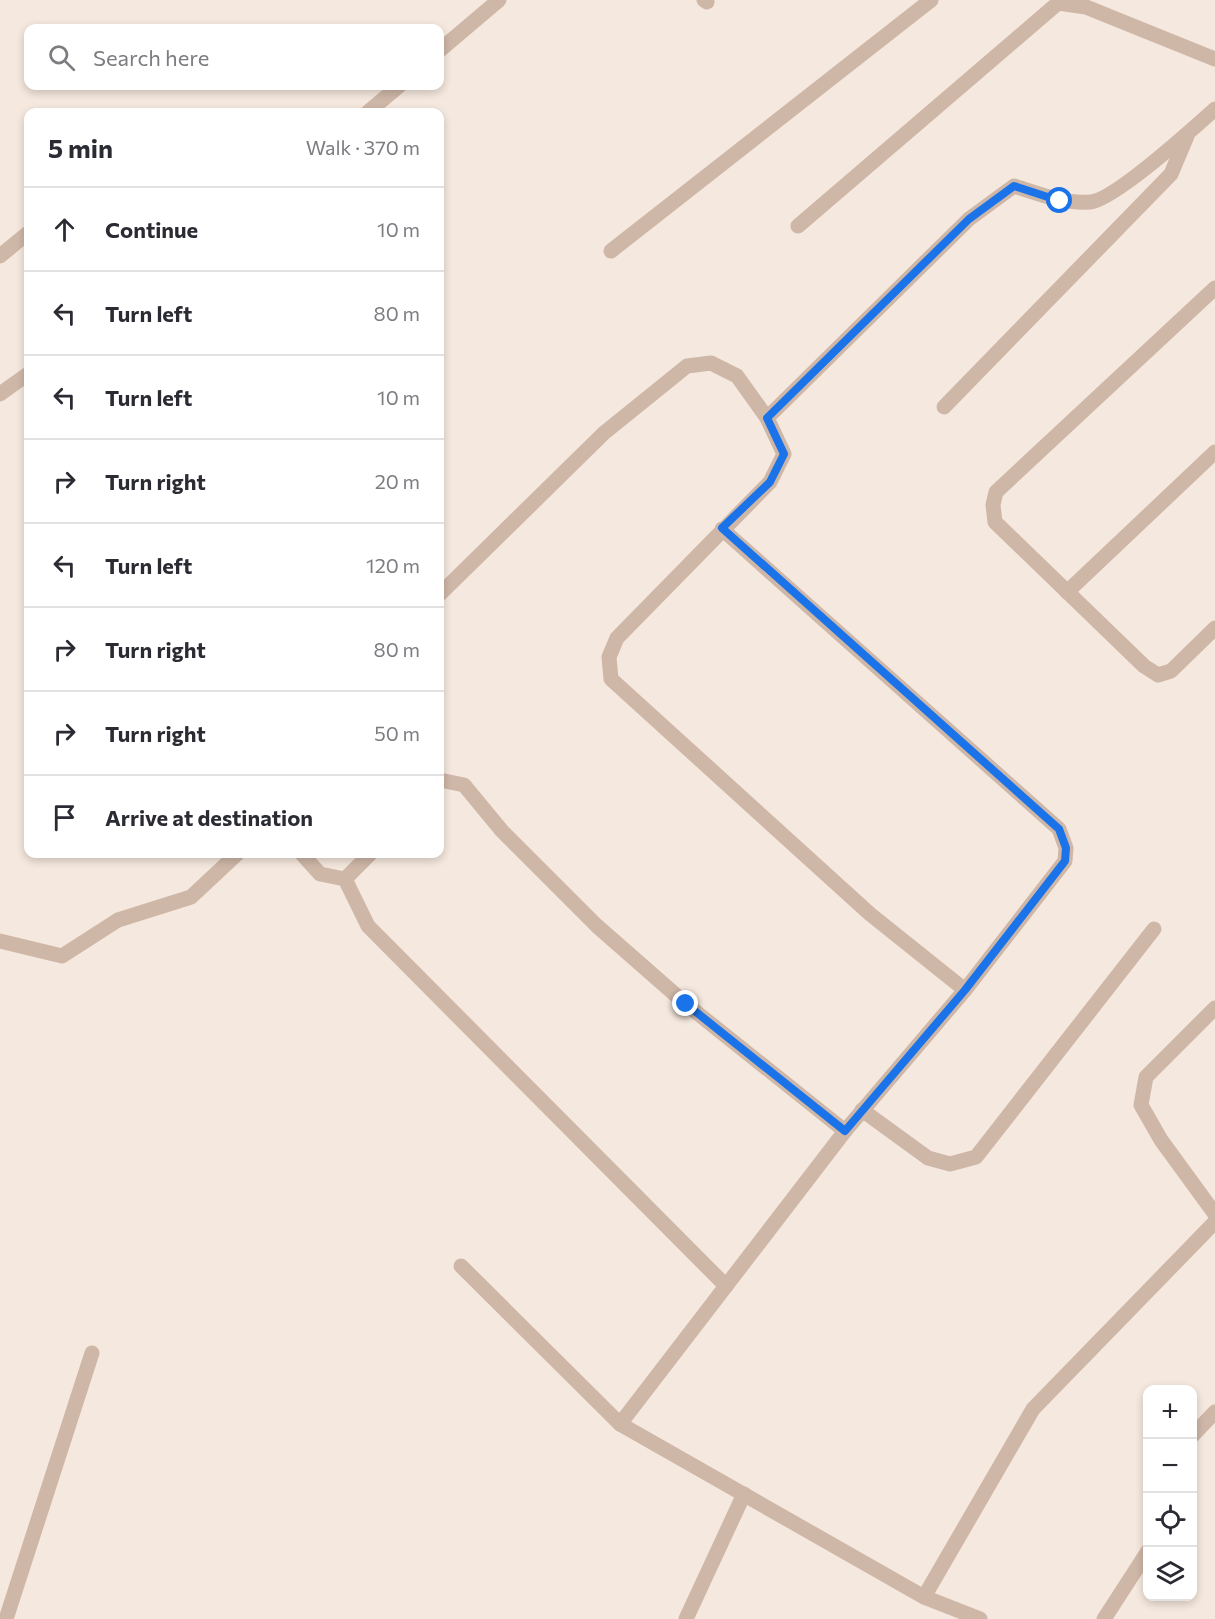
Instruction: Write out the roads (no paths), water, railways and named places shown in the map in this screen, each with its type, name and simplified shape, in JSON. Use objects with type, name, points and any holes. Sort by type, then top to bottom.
[{"type":"street","points":[[444,47],[499,0]]},
{"type":"street","points":[[611,251],[931,0]]},
{"type":"street","points":[[798,226],[1058,3],[1086,7],[1215,59]]},
{"type":"street","points":[[373,108],[394,90]]},
{"type":"street","points":[[767,418],[969,219],[1014,186],[1060,201],[1093,202],[1143,171],[1215,109]]},
{"type":"street","points":[[944,407],[1171,174],[1189,133]]},
{"type":"street","points":[[0,256],[24,235]]},
{"type":"street","points":[[1215,289],[996,492],[993,506],[995,522],[1144,666],[1158,675],[1171,671],[1215,628]]},
{"type":"street","points":[[444,590],[604,433],[687,366],[711,363],[737,376],[767,418],[784,454],[770,482],[722,528],[616,638],[609,657],[611,679],[870,914],[965,990]]},
{"type":"street","points":[[0,394],[24,377]]},
{"type":"street","points":[[1067,592],[1215,452]]},
{"type":"street","points":[[620,1424],[845,1131],[965,990],[1065,861],[1066,848],[1059,829],[722,528]]},
{"type":"street","points":[[444,781],[464,785],[502,831],[597,926],[686,1004],[845,1131]]},
{"type":"street","points":[[0,941],[62,956],[118,920],[191,897],[233,858]]},
{"type":"street","points":[[306,858],[320,874],[345,879]]},
{"type":"street","points":[[345,879],[366,858]]},
{"type":"street","points":[[345,879],[368,926],[726,1286]]},
{"type":"street","points":[[862,1110],[928,1158],[950,1164],[976,1157],[1154,929]]},
{"type":"street","points":[[1215,1008],[1146,1077],[1141,1105],[1161,1140],[1215,1214]]},
{"type":"street","points":[[924,1597],[1033,1409],[1215,1222]]},
{"type":"street","points":[[461,1266],[620,1424],[924,1597],[980,1619]]},
{"type":"street","points":[[6,1619],[92,1353]]},
{"type":"street","points":[[1197,1431],[1215,1412]]},
{"type":"street","points":[[686,1619],[744,1494]]},
{"type":"street","points":[[1104,1619],[1143,1559]]}]
